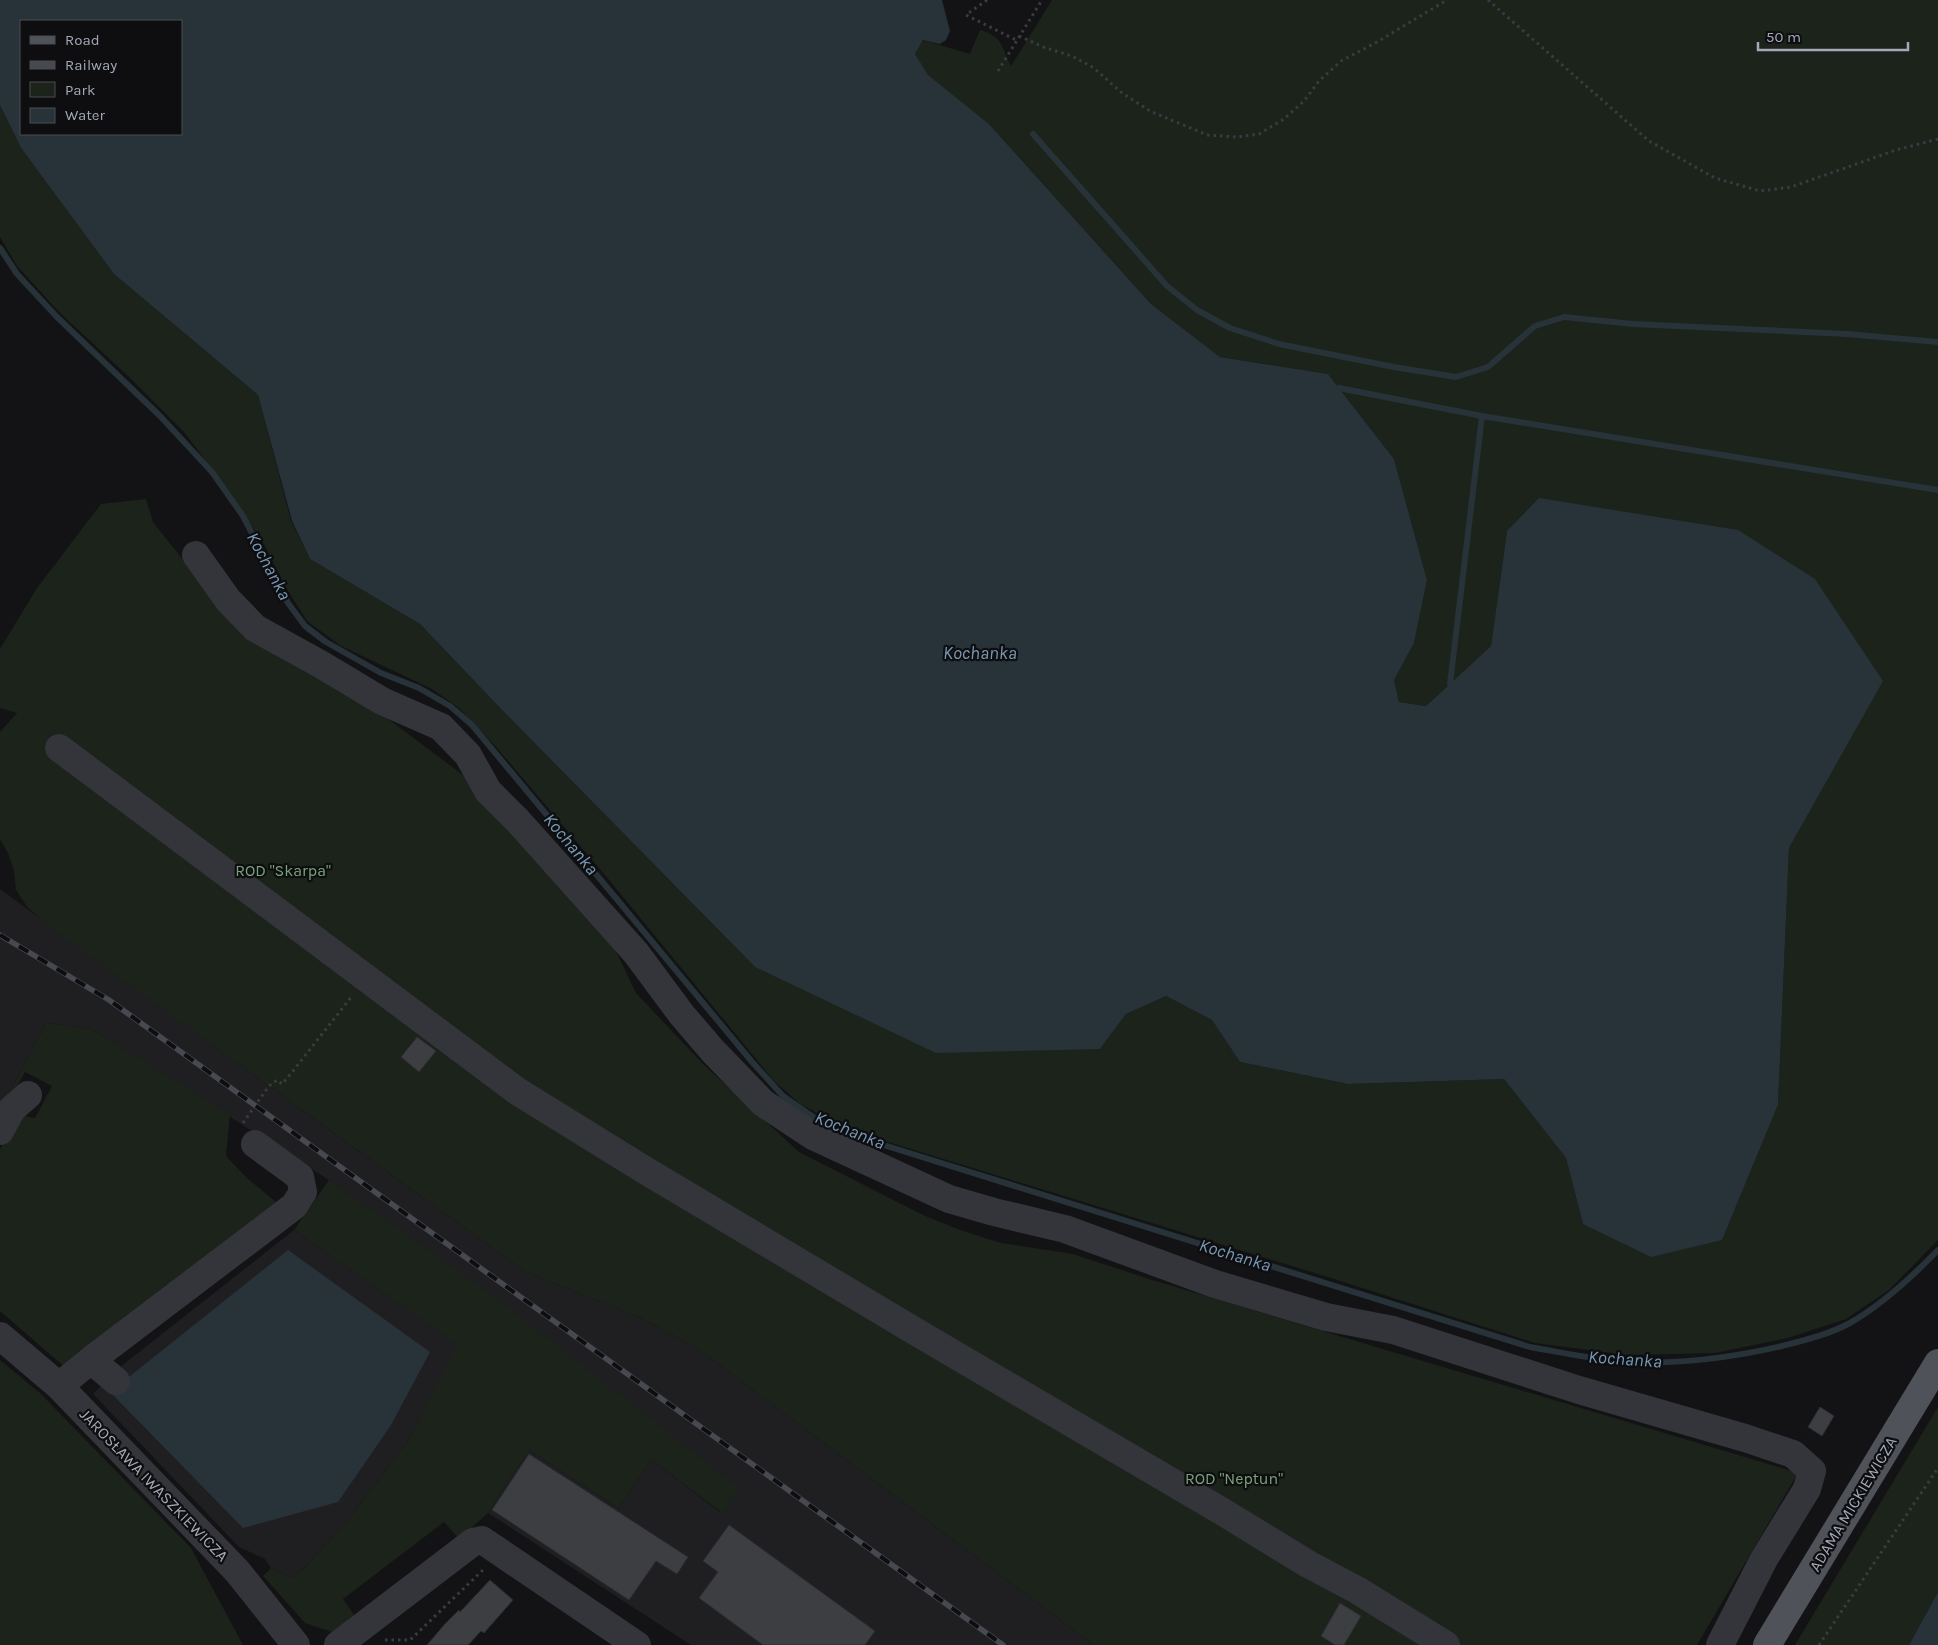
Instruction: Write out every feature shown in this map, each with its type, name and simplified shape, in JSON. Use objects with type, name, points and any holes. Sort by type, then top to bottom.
[{"type":"main road","name":"ADAMA MICKIEWICZA","points":[[1767,1645],[1938,1363]]},
{"type":"street","points":[[196,555],[228,600],[255,628],[382,701],[441,727],[468,755],[488,791],[636,953],[682,1015],[712,1050],[763,1102],[813,1136],[949,1198],[994,1212],[1066,1229],[1215,1284],[1326,1317],[1393,1330],[1579,1390],[1745,1438],[1793,1454],[1812,1471],[1807,1489],[1764,1559],[1720,1645]]},
{"type":"street","points":[[59,748],[517,1090],[570,1125],[1006,1386],[1215,1507],[1308,1564],[1357,1590],[1446,1645]]},
{"type":"street","points":[[0,1131],[12,1109],[28,1095]]},
{"type":"street","points":[[60,1386],[91,1360],[294,1206],[303,1192],[300,1177],[255,1144]]},
{"type":"street","name":"JAROSŁAWA IWASZKIEWICZA","points":[[0,1336],[60,1386],[237,1571],[296,1645]]},
{"type":"street","points":[[91,1360],[116,1381]]},
{"type":"street","points":[[338,1645],[473,1542],[482,1540],[637,1645]]},
{"type":"path","points":[[987,0],[966,15],[1016,40]]},
{"type":"path","points":[[998,71],[1042,0]]},
{"type":"path","points":[[1019,36],[1043,47],[1072,56],[1094,68],[1122,93],[1150,111],[1167,119],[1207,135],[1237,137],[1259,134],[1284,119],[1304,101],[1318,81],[1341,61],[1447,0]]},
{"type":"path","points":[[1488,0],[1649,140],[1715,178],[1760,191],[1791,187],[1896,150],[1938,139]]},
{"type":"path","points":[[255,1144],[245,1135],[243,1123],[269,1086],[276,1080],[282,1084],[366,978]]},
{"type":"path","points":[[1819,1645],[1938,1468]]},
{"type":"path","points":[[384,1640],[410,1640],[488,1565]]},
{"type":"shaded area","points":[[0,889],[524,1271],[636,1316],[694,1346],[1094,1645],[691,1645],[488,1513],[529,1450],[618,1508],[652,1460],[721,1513],[739,1489],[329,1180],[92,1029],[46,1023],[0,1110]]},
{"type":"shaded area","points":[[294,1230],[459,1345],[410,1438],[345,1524],[302,1570],[291,1578],[271,1568],[265,1559],[239,1547],[93,1394],[120,1367]]},
{"type":"green space","points":[[1052,0],[1938,0],[1938,1240],[1889,1290],[1846,1319],[1788,1338],[1715,1353],[1627,1355],[1535,1343],[888,1142],[832,1121],[800,1104],[774,1081],[610,881],[498,749],[459,708],[432,689],[341,646],[307,621],[285,586],[265,546],[233,497],[184,432],[128,376],[60,313],[17,266],[0,237],[0,105],[21,148],[114,274],[258,395],[291,521],[310,559],[420,624],[755,967],[1100,1049],[1126,1014],[1166,996],[1212,1020],[1240,1062],[1348,1084],[1504,1079],[1566,1158],[1583,1224],[1722,1240],[1778,1105],[1789,848],[1882,681],[1507,531],[1491,646],[1426,706],[1399,702],[1394,680],[1414,643],[1427,580],[1394,459],[1328,374],[1220,357],[1151,304],[989,124],[927,75],[915,54],[923,40],[970,54],[980,30],[998,39],[1011,66]]},
{"type":"green space","name":"ROD \"Skarpa\"","points":[[146,499],[153,522],[244,637],[375,709],[463,775],[596,917],[612,943],[636,993],[703,1064],[799,1152],[923,1215],[960,1230],[1001,1243],[1073,1254],[1149,1279],[1798,1473],[1697,1645],[1094,1645],[694,1346],[636,1316],[524,1271],[50,927],[28,908],[16,890],[14,871],[8,853],[0,839],[0,732],[17,713],[0,708],[0,649],[37,588],[101,504]]},
{"type":"green space","points":[[46,1023],[92,1029],[230,1115],[226,1156],[247,1178],[276,1202],[68,1370],[0,1311],[0,1149],[20,1115],[35,1118],[52,1086],[25,1072],[0,1117],[0,1110]]},
{"type":"green space","points":[[329,1180],[495,1297],[740,1489],[722,1513],[652,1460],[618,1508],[529,1450],[488,1513],[459,1539],[444,1522],[343,1599],[357,1619],[335,1633],[305,1623],[263,1576],[271,1568],[291,1578],[302,1570],[345,1524],[410,1438],[458,1345],[294,1230]]},
{"type":"green space","points":[[0,1360],[40,1393],[191,1548],[243,1645],[0,1645]]},
{"type":"green space","points":[[1938,1407],[1938,1592],[1909,1645],[1795,1645]]},
{"type":"water","name":"Kochanka","points":[[0,0],[942,0],[950,31],[946,40],[940,44],[923,40],[915,54],[928,75],[989,124],[1151,304],[1220,357],[1328,374],[1394,459],[1427,580],[1414,643],[1394,680],[1399,702],[1426,706],[1491,646],[1507,531],[1539,498],[1738,530],[1815,579],[1883,681],[1789,848],[1778,1105],[1722,1240],[1651,1257],[1583,1224],[1566,1158],[1504,1079],[1348,1084],[1240,1062],[1212,1020],[1166,996],[1126,1014],[1100,1049],[936,1053],[755,967],[420,624],[310,559],[292,521],[258,395],[114,274],[21,148],[0,105]]},
{"type":"water","points":[[288,1250],[430,1352],[391,1425],[338,1502],[243,1528],[110,1392]]},
{"type":"water","points":[[1938,1592],[1938,1645],[1909,1645]]},
{"type":"building","points":[[417,1037],[436,1051],[419,1072],[401,1057]]},
{"type":"building","points":[[1820,1407],[1834,1416],[1822,1436],[1808,1427]]},
{"type":"building","points":[[529,1454],[688,1557],[677,1574],[656,1561],[629,1600],[492,1510]]},
{"type":"building","points":[[729,1525],[875,1631],[865,1645],[763,1645],[699,1598],[718,1572],[703,1561]]},
{"type":"building","points":[[490,1580],[513,1600],[484,1633],[481,1631],[468,1645],[427,1645],[444,1625],[459,1610],[460,1612]]},
{"type":"building","points":[[1340,1603],[1361,1616],[1344,1645],[1335,1645],[1321,1636]]},
{"type":"waterway","points":[[1033,134],[1167,286],[1197,310],[1230,328],[1279,344],[1394,367],[1456,377],[1488,367],[1535,326],[1564,317],[1633,324],[1847,334],[1938,342]]},
{"type":"waterway","name":"Kochanka","points":[[0,248],[17,274],[57,317],[160,416],[212,472],[243,516],[288,603],[305,626],[326,642],[381,673],[419,688],[450,706],[472,725],[753,1063],[783,1096],[822,1123],[858,1137],[1530,1347],[1609,1360],[1673,1362],[1709,1359],[1782,1346],[1826,1334],[1850,1323],[1885,1299],[1938,1250]]},
{"type":"waterway","points":[[1339,388],[1482,416],[1938,490]]},
{"type":"waterway","points":[[1450,684],[1482,416]]},
{"type":"railway","points":[[0,935],[109,1000],[1003,1645]]},
{"type":"park label","name":"ROD \"Neptun\"","points":[[1234,1478]]}]
